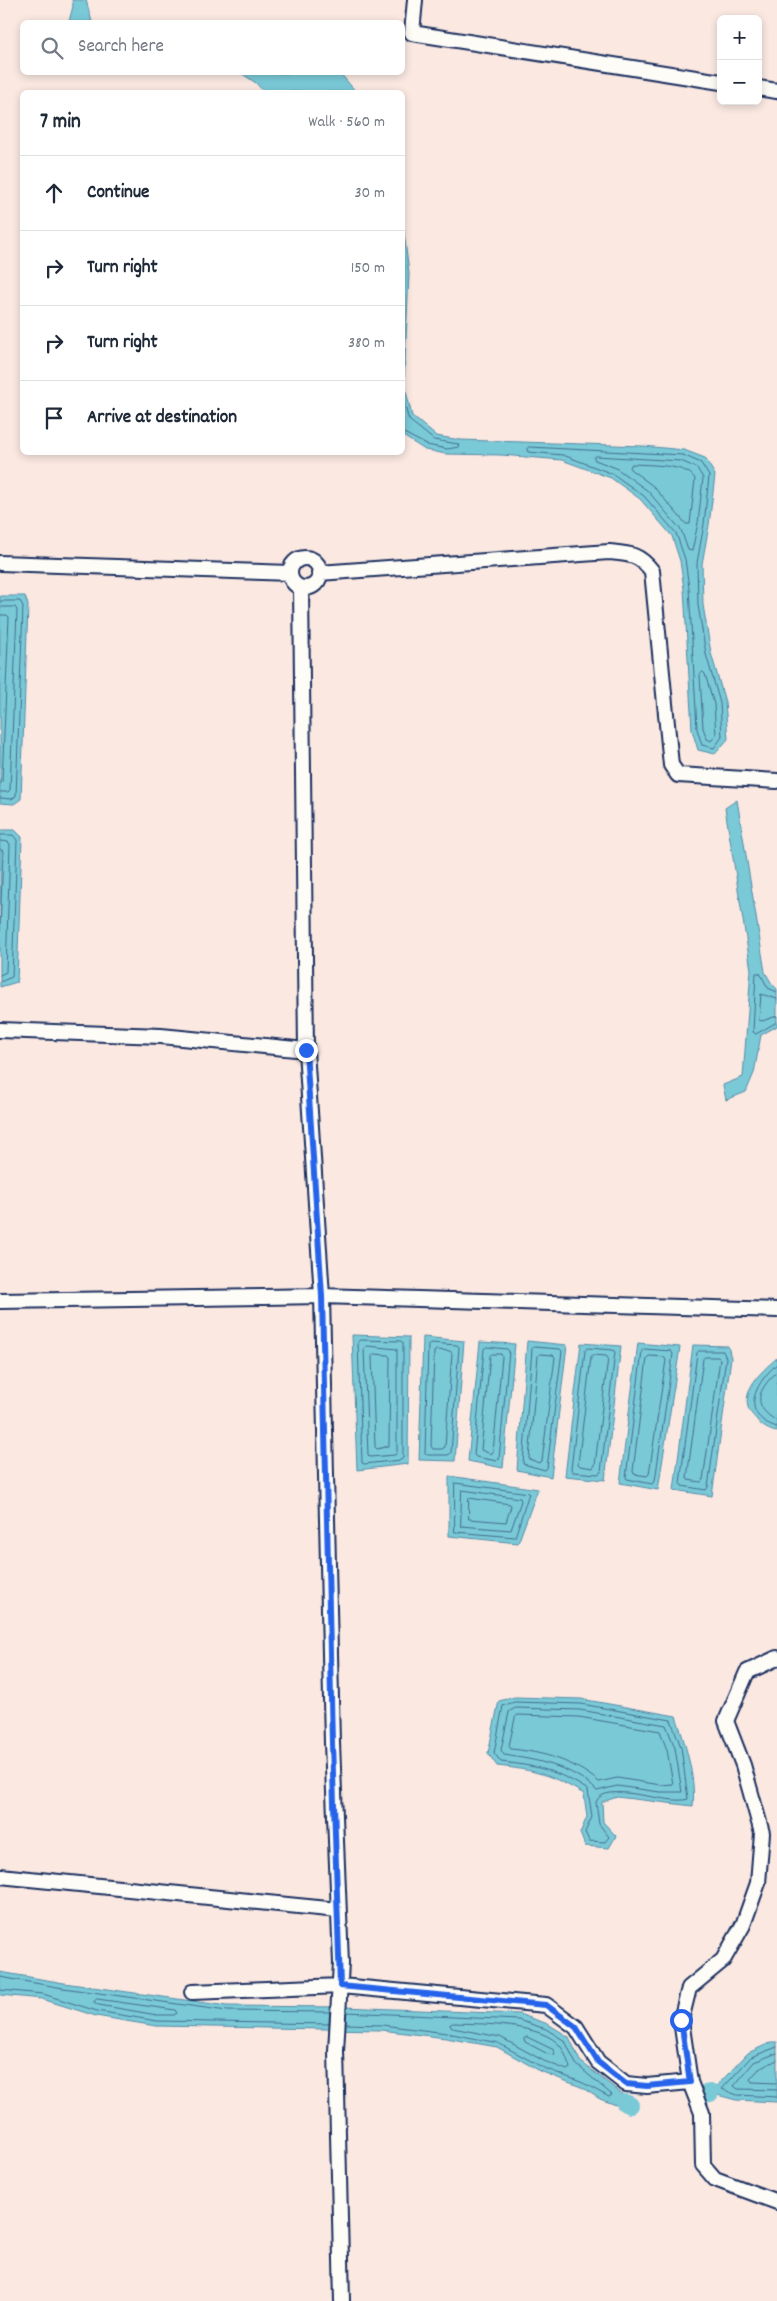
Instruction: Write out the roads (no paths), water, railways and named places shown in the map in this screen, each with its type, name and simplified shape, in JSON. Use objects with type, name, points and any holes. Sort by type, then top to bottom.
[{"type":"street","points":[[415,0],[412,33],[717,81]]},
{"type":"street","points":[[762,89],[777,91]]},
{"type":"street","points":[[320,572],[609,552],[631,554],[644,560],[652,572],[671,765],[678,775],[777,781]]},
{"type":"street","points":[[306,559],[315,562],[320,572],[315,584],[301,588],[293,582],[290,573],[293,564],[306,559]]},
{"type":"street","points":[[0,563],[290,573]]},
{"type":"street","points":[[301,588],[306,1050],[322,1296],[338,1910],[339,1992],[336,2032],[342,2301]]},
{"type":"street","points":[[0,1030],[161,1036],[306,1050]]},
{"type":"street","points":[[0,1301],[322,1296],[777,1310]]},
{"type":"street","points":[[777,1658],[747,1672],[726,1721],[743,1765],[762,1833],[758,1884],[743,1925],[723,1960],[689,1988],[681,2020],[690,2082],[702,2113],[703,2165],[715,2179],[777,2202]]},
{"type":"street","points":[[0,1876],[338,1910]]},
{"type":"street","points":[[192,1992],[339,1992],[546,2005],[576,2027],[598,2062],[626,2084],[647,2086],[690,2082]]},
{"type":"water","points":[[72,0],[86,0],[91,20],[70,20],[73,6]]},
{"type":"water","points":[[244,75],[342,75],[354,90],[262,90]]},
{"type":"water","points":[[405,240],[409,274],[405,361]]},
{"type":"water","points":[[405,387],[412,416],[436,436],[461,440],[643,446],[684,450],[705,458],[715,475],[702,564],[703,605],[711,653],[725,702],[728,739],[715,754],[698,750],[692,730],[684,589],[680,561],[672,536],[640,499],[611,478],[562,460],[501,455],[446,454],[425,450],[405,437]]},
{"type":"water","points":[[0,596],[25,596],[28,605],[21,799],[14,804],[0,803]]},
{"type":"water","points":[[737,800],[765,972],[777,989],[777,1026],[761,1035],[754,1073],[746,1092],[726,1100],[723,1085],[743,1077],[751,970],[725,808]]},
{"type":"water","points":[[0,830],[15,830],[22,837],[17,982],[0,987]]},
{"type":"water","points":[[352,1335],[409,1337],[408,1464],[357,1470]]},
{"type":"water","points":[[423,1337],[464,1341],[455,1461],[419,1460]]},
{"type":"water","points":[[527,1341],[567,1345],[551,1477],[517,1470]]},
{"type":"water","points":[[480,1342],[515,1344],[503,1468],[468,1461]]},
{"type":"water","points":[[581,1343],[621,1346],[605,1480],[565,1476]]},
{"type":"water","points":[[638,1343],[680,1347],[658,1490],[620,1483]]},
{"type":"water","points":[[693,1345],[728,1346],[731,1358],[712,1496],[674,1490]]},
{"type":"water","points":[[777,1358],[777,1432],[771,1431],[759,1422],[749,1411],[747,1400],[756,1379]]},
{"type":"water","points":[[449,1476],[538,1489],[518,1543],[449,1536]]},
{"type":"water","points":[[515,1697],[581,1699],[676,1716],[691,1772],[694,1795],[693,1806],[617,1797],[602,1802],[603,1822],[616,1836],[609,1848],[585,1846],[580,1833],[587,1817],[584,1794],[543,1774],[497,1766],[488,1753],[499,1701]]},
{"type":"water","points":[[0,1972],[227,2006],[343,2007],[519,2014],[548,2024],[569,2037],[580,2061],[622,2094],[625,2103],[616,2105],[600,2099],[581,2087],[540,2071],[497,2047],[446,2038],[381,2030],[156,2026],[96,2016],[42,1999],[0,1995]]},
{"type":"water","points":[[772,2042],[777,2042],[777,2102],[736,2100],[710,2093],[748,2053]]},
{"type":"waterway","points":[[705,2094],[710,2093]]},
{"type":"waterway","points":[[625,2103],[630,2105]]}]
